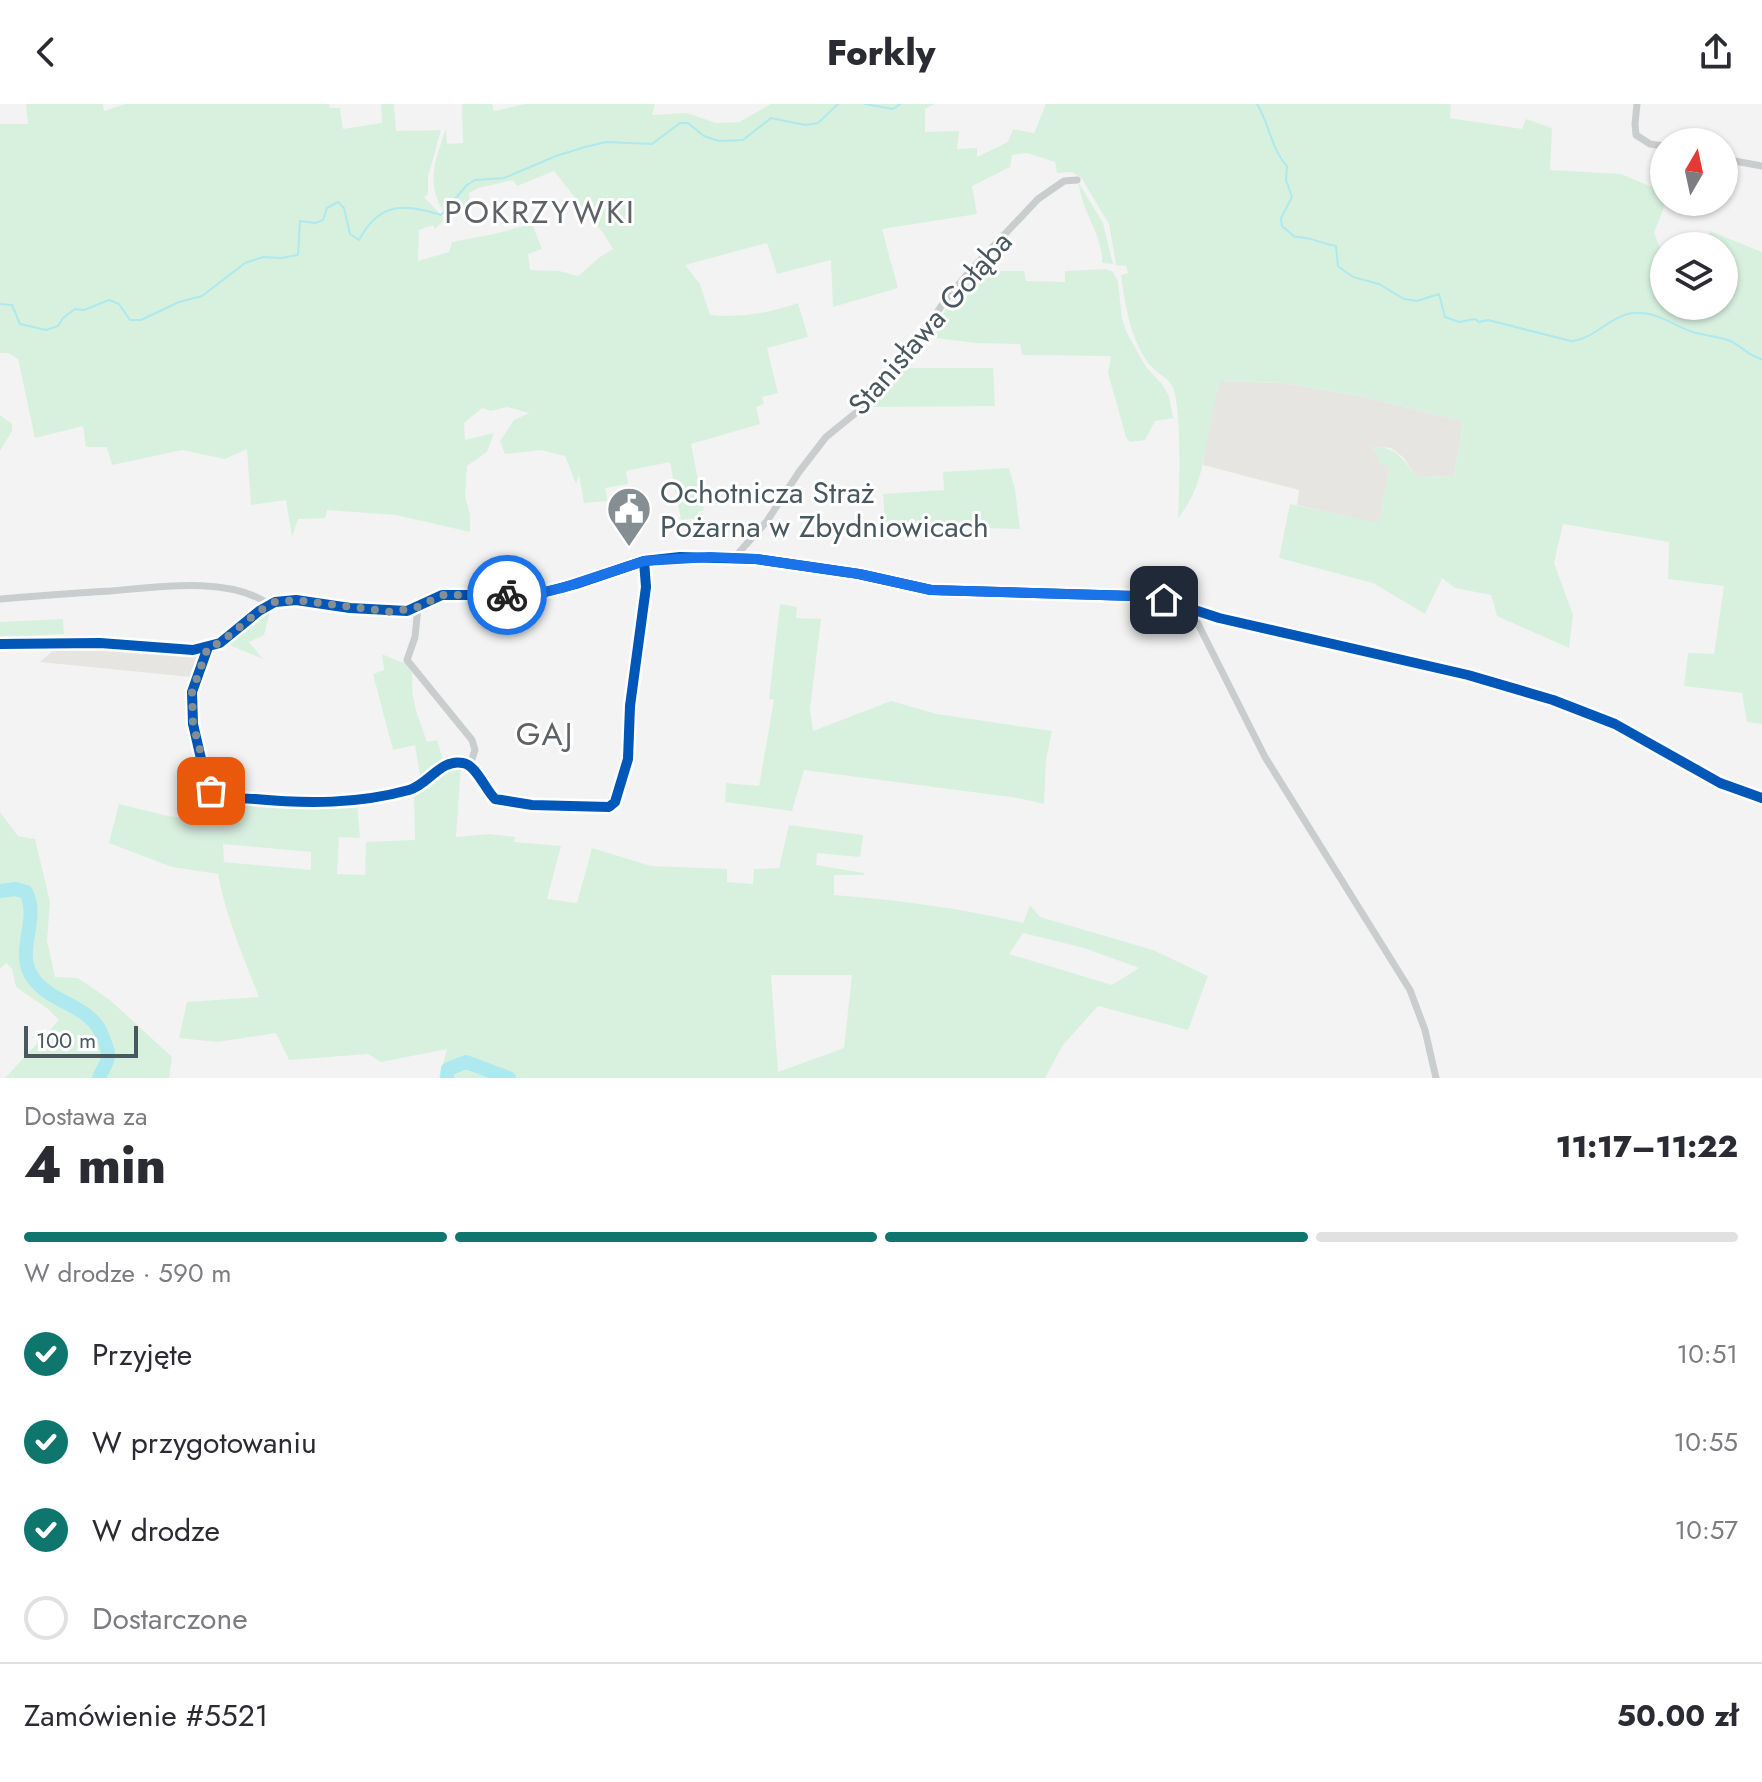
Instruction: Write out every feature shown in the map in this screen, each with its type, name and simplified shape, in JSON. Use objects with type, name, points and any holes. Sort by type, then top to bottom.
[{"type":"street","points":[[1637,104],[1636,135],[1650,142]]},
{"type":"street","points":[[1738,162],[1762,166]]},
{"type":"street","name":"Stanisława Gołąba","points":[[735,557],[767,521],[826,437],[861,410],[880,390],[922,337],[944,302],[977,263],[1038,199],[1064,181],[1077,180]]},
{"type":"street","points":[[0,644],[100,643],[193,650],[220,643],[269,604],[296,600],[392,612],[418,607],[442,595],[533,595],[584,582],[644,561],[735,557],[859,574],[931,590],[1143,596],[1219,618],[1477,678],[1566,704],[1638,736],[1720,783],[1762,798]]},
{"type":"street","points":[[208,647],[192,692],[193,724],[211,791],[233,797],[334,804],[412,789],[450,763],[470,765],[495,799],[532,805],[609,807],[615,802],[628,759],[630,706],[646,587],[644,561]]},
{"type":"street","points":[[0,599],[188,585],[245,593],[260,597],[269,604]]},
{"type":"street","points":[[418,607],[415,637],[407,660],[472,740],[475,750],[470,765]]},
{"type":"street","points":[[1190,608],[1265,757],[1410,990],[1425,1030],[1436,1078]]},
{"type":"shaded area","points":[[1220,381],[1284,383],[1360,396],[1463,421],[1454,476],[1416,477],[1404,458],[1391,448],[1371,446],[1390,466],[1379,524],[1297,505],[1299,490],[1203,465],[1211,411]]},
{"type":"shaded area","points":[[55,649],[195,657],[198,662],[191,677],[40,662]]},
{"type":"green space","points":[[26,104],[103,104],[104,111],[125,104],[329,104],[330,108],[340,108],[343,129],[382,123],[381,104],[394,104],[396,131],[441,130],[428,177],[428,194],[424,197],[445,219],[435,229],[433,225],[419,230],[418,261],[449,252],[452,242],[532,224],[542,249],[528,254],[530,270],[559,271],[578,276],[613,249],[554,171],[517,186],[513,180],[478,188],[469,193],[470,203],[446,217],[435,193],[434,173],[446,128],[447,144],[463,143],[462,104],[492,104],[494,111],[525,104],[655,104],[652,115],[687,113],[716,123],[739,122],[771,104],[934,104],[925,109],[925,132],[959,131],[957,149],[977,148],[977,157],[1008,142],[1013,129],[1034,133],[1046,104],[1451,104],[1450,118],[1522,129],[1526,119],[1552,128],[1550,170],[1621,174],[1650,186],[1650,216],[1661,216],[1654,232],[1650,232],[1650,320],[1738,320],[1738,242],[1762,252],[1762,724],[1747,722],[1742,693],[1684,686],[1688,653],[1714,654],[1724,586],[1668,579],[1669,542],[1563,524],[1554,563],[1573,615],[1569,648],[1497,616],[1491,595],[1455,588],[1442,578],[1425,614],[1373,583],[1279,558],[1290,504],[1379,523],[1390,466],[1379,464],[1377,453],[1370,445],[1398,454],[1416,477],[1454,476],[1463,421],[1360,396],[1284,383],[1221,381],[1196,487],[1178,518],[1179,448],[1175,394],[1169,381],[1148,363],[1133,332],[1121,275],[1128,273],[1126,266],[1116,265],[1109,224],[1082,179],[1072,172],[1057,173],[1055,162],[1027,153],[1012,155],[1010,167],[972,186],[977,214],[882,229],[898,288],[833,307],[831,260],[777,274],[767,243],[685,265],[700,284],[710,315],[755,314],[798,303],[808,337],[767,348],[778,393],[762,397],[764,404],[756,407],[760,424],[691,444],[704,510],[698,512],[699,518],[681,520],[670,462],[626,471],[628,484],[605,488],[607,501],[584,503],[579,475],[576,484],[565,456],[541,450],[505,454],[500,441],[514,420],[529,413],[507,407],[491,411],[482,408],[464,423],[465,440],[494,433],[487,452],[467,466],[465,495],[470,532],[396,515],[327,510],[325,518],[298,519],[292,537],[286,500],[251,505],[247,449],[225,459],[182,450],[112,465],[107,447],[86,447],[83,426],[35,438],[18,359],[8,353],[0,353],[0,124],[28,124]]},
{"type":"green space","points":[[1079,183],[1103,223],[1113,264],[1102,263],[1099,242]]},
{"type":"green space","points":[[1106,269],[1113,272],[1118,282],[1122,319],[1127,333],[1146,367],[1169,396],[1173,418],[1155,421],[1145,440],[1130,442],[1126,437],[1108,373],[1111,356],[1022,355],[1020,344],[927,337],[976,271],[1024,271],[1026,281],[1065,282],[1065,271]]},
{"type":"green space","points":[[904,368],[993,368],[995,406],[872,407]]},
{"type":"green space","points":[[0,415],[12,424],[12,431],[0,451]]},
{"type":"green space","points":[[1009,468],[1020,529],[885,525],[883,494],[944,490],[943,472]]},
{"type":"green space","points":[[780,604],[797,607],[796,618],[821,619],[810,709],[813,731],[891,701],[937,714],[1052,731],[1046,760],[1044,804],[804,770],[792,811],[725,802],[726,783],[759,786],[774,700],[769,699]]},
{"type":"green space","points":[[270,611],[264,635],[249,642],[263,659],[229,645],[261,616]]},
{"type":"green space","points":[[63,619],[64,634],[0,637],[0,622]]},
{"type":"green space","points":[[382,654],[408,662],[415,707],[427,742],[437,740],[444,763],[421,782],[415,745],[393,750],[373,674],[384,670]]},
{"type":"green space","points":[[461,765],[456,837],[489,834],[515,837],[514,842],[561,846],[547,899],[577,903],[592,848],[651,866],[727,869],[727,882],[753,884],[754,869],[779,868],[789,825],[863,835],[860,857],[817,853],[816,865],[864,873],[834,875],[834,895],[929,905],[1023,923],[1030,905],[1040,917],[1153,950],[1208,976],[1188,1030],[1098,1006],[1063,1045],[1045,1078],[439,1078],[447,1049],[381,1062],[368,1054],[289,1060],[276,1033],[218,1042],[179,1038],[187,1002],[259,997],[230,921],[218,874],[172,867],[109,843],[119,804],[211,822],[211,796],[307,809],[357,803],[360,838],[339,837],[337,874],[365,875],[366,842],[415,840],[414,793],[447,767]],"holes":[[[223,844],[311,852],[311,870],[224,862]],[[1023,933],[1084,948],[1139,968],[1112,985],[1009,954]],[[771,975],[852,975],[844,1048],[778,1072]]]},
{"type":"green space","points":[[0,812],[18,836],[35,839],[50,902],[47,940],[55,977],[78,978],[110,1000],[172,1057],[169,1078],[5,1078],[59,1020],[16,987],[12,969],[6,963],[0,969]]},
{"type":"waterway","points":[[0,304],[12,305],[20,324],[46,330],[58,326],[75,309],[84,310],[109,300],[119,304],[130,320],[141,320],[179,302],[202,296],[245,263],[263,257],[298,255],[300,221],[315,223],[323,220],[327,208],[338,202],[344,208],[350,234],[359,240],[375,218],[384,212],[404,208],[441,215],[475,180],[504,178],[585,147],[606,142],[652,144],[680,123],[688,123],[704,136],[719,141],[743,140],[771,118],[805,125],[818,123],[838,104]]},
{"type":"waterway","points":[[865,104],[893,109],[900,104]]},
{"type":"waterway","points":[[1257,104],[1277,152],[1287,166],[1286,180],[1292,197],[1281,218],[1282,226],[1295,237],[1336,246],[1338,266],[1353,277],[1379,284],[1404,299],[1417,301],[1439,294],[1445,317],[1459,322],[1488,320],[1571,341],[1579,340],[1617,318],[1642,313],[1657,316],[1693,332],[1730,341],[1762,359]]},
{"type":"waterway","points":[[0,891],[16,889],[26,892],[31,913],[26,955],[31,975],[48,993],[80,1011],[97,1026],[108,1055],[99,1078]]},
{"type":"waterway","points":[[447,1078],[448,1069],[466,1062],[509,1078]]},
{"type":"cycle path","points":[[0,644],[100,643],[193,650],[220,643],[275,602],[296,600],[350,608],[407,611],[442,595],[533,595],[644,561],[680,557],[756,559],[859,574],[931,590],[1134,596],[1164,600],[1219,618],[1468,675],[1553,700],[1615,724],[1720,783],[1762,798]]},
{"type":"cycle path","points":[[208,647],[192,692],[193,724],[208,789],[219,795],[294,802],[371,798],[409,790],[448,764],[463,763],[472,768],[495,799],[532,805],[609,807],[615,802],[628,759],[630,706],[646,587],[644,561]]},
{"type":"way so far","points":[[211,791],[193,724],[192,692],[208,647],[220,643],[269,604],[296,600],[392,612],[407,611],[442,595],[507,595]]},
{"type":"place","name":"Ochotnicza Straż Pożarna w Zbydniowicach","points":[[629,548]]},
{"type":"district","name":"POKRZYWKI","points":[[540,212]]},
{"type":"district","name":"GAJ","points":[[545,734]]},
{"type":"route","points":[[507,595],[533,595],[584,582],[620,567],[662,558],[738,557],[859,574],[931,590],[1143,596],[1164,600]]}]
